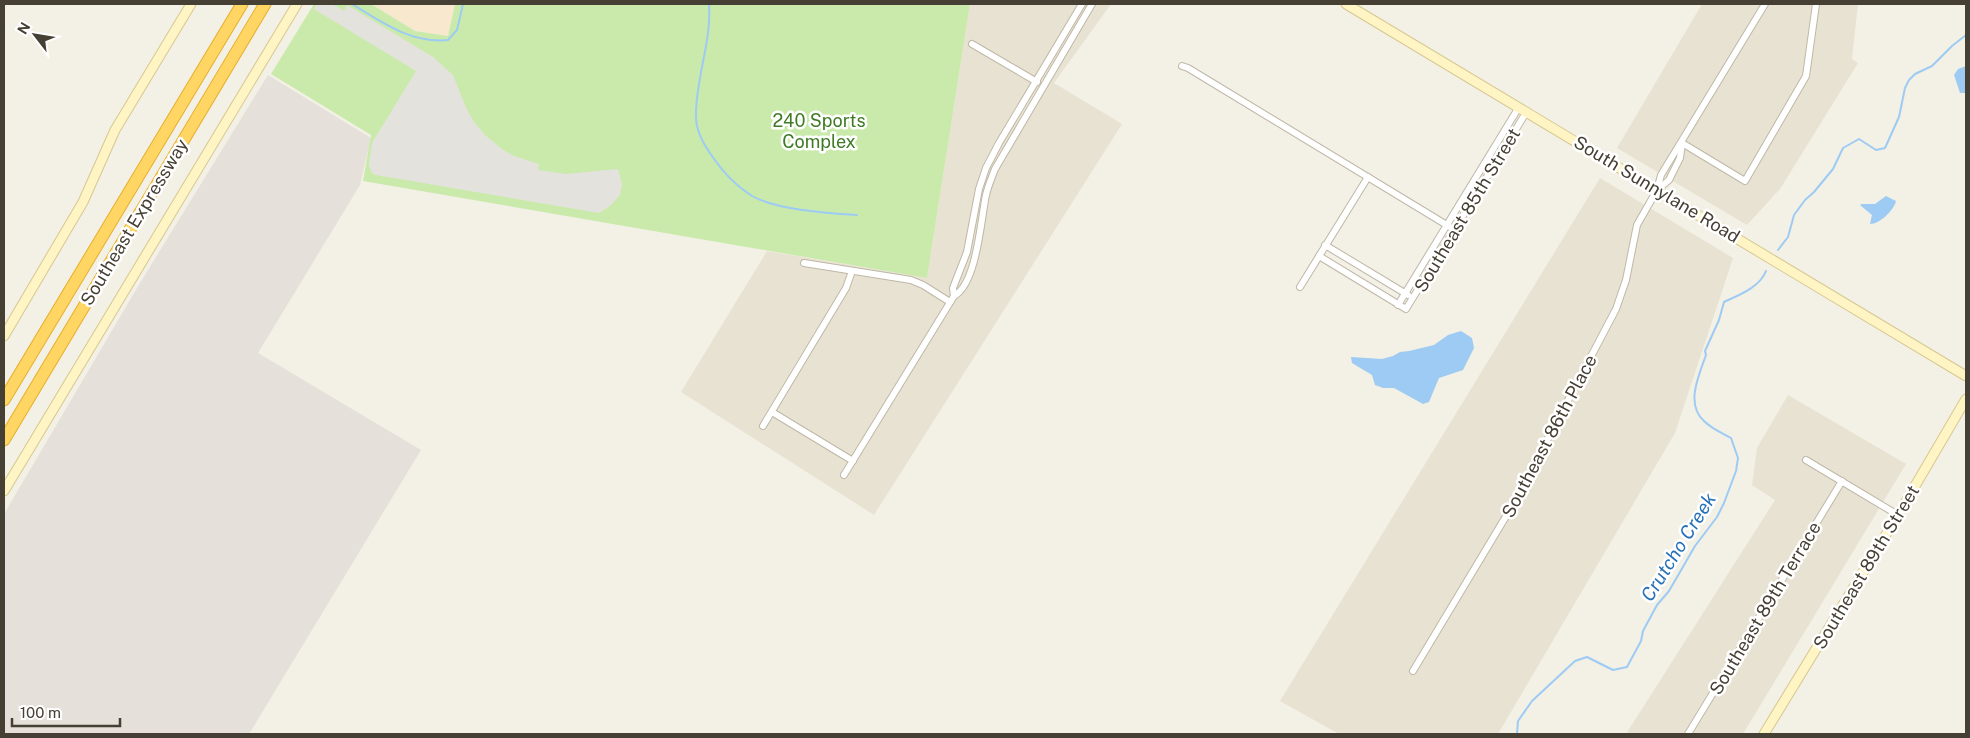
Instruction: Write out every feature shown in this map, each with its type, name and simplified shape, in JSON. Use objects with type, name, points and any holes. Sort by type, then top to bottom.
[{"type":"highway","name":"Southeast Expressway","points":[[4,400],[242,4]]},
{"type":"highway","name":"Southeast Expressway","points":[[4,440],[265,4]]},
{"type":"street","points":[[4,336],[83,202],[115,130],[191,4]]},
{"type":"street","points":[[4,490],[297,4]]},
{"type":"street","points":[[952,299],[953,288],[968,252],[982,178],[1002,138],[1082,4]]},
{"type":"street","points":[[844,475],[952,299],[964,287],[971,269],[989,185],[1009,143],[1092,4]]},
{"type":"street","name":"South Sunnylane Road","points":[[1346,4],[1966,376]]},
{"type":"street","name":"Southeast 86th Place","points":[[1413,671],[1514,503],[1616,309],[1626,280],[1637,225],[1657,190],[1661,176],[1766,4]]},
{"type":"street","points":[[1682,143],[1744,181],[1806,76],[1816,4]]},
{"type":"street","points":[[972,44],[1043,86]]},
{"type":"street","points":[[1182,66],[1455,230]]},
{"type":"street","name":"Southeast 85th Street","points":[[1523,109],[1489,173],[1406,309],[1398,305],[1481,168],[1523,109]]},
{"type":"street","points":[[1002,138],[1009,143]]},
{"type":"street","points":[[1481,168],[1489,173]]},
{"type":"street","points":[[1300,288],[1368,176]]},
{"type":"street","points":[[974,218],[982,220]]},
{"type":"street","points":[[1326,245],[1413,298]]},
{"type":"street","points":[[1319,256],[1398,305]]},
{"type":"street","points":[[804,263],[915,281],[952,299]]},
{"type":"street","points":[[763,426],[846,288],[852,271]]},
{"type":"street","name":"Southeast 89th Street","points":[[1764,734],[1898,516],[1966,399]]},
{"type":"street","points":[[772,412],[853,461]]},
{"type":"street","points":[[1806,460],[1898,516]]},
{"type":"street","name":"Southeast 89th Terrace","points":[[1688,734],[1842,482]]},
{"type":"shaded area","points":[[317,4],[332,4],[344,11],[347,5],[433,57],[453,75],[474,122],[485,135],[503,150],[514,156],[539,164],[538,170],[566,174],[618,169],[622,184],[620,195],[610,206],[599,213],[372,173],[369,164],[372,143],[416,71],[314,9]]},
{"type":"shaded area","points":[[371,4],[455,4],[448,36],[415,31]]},
{"type":"shaded area","points":[[970,4],[1111,4],[1054,83],[1122,124],[874,515],[681,392],[767,251],[927,278]]},
{"type":"shaded area","points":[[1702,4],[1858,4],[1852,59],[1858,63],[1780,189],[1747,225],[1617,148]]},
{"type":"shaded area","points":[[268,75],[371,138],[360,185],[258,353],[421,450],[249,734],[4,734],[4,514],[140,283]]},
{"type":"shaded area","points":[[1600,178],[1733,258],[1675,433],[1498,734],[1339,734],[1280,701]]},
{"type":"shaded area","points":[[1788,395],[1906,464],[1743,734],[1626,734],[1775,500],[1752,485],[1757,448]]},
{"type":"green space","name":"240 Sports Complex","points":[[314,4],[371,4],[415,31],[448,36],[455,4],[970,4],[927,278],[363,181],[371,135],[271,74]]},
{"type":"water","points":[[1966,66],[1966,93],[1960,93],[1954,75],[1958,69]]},
{"type":"water","points":[[1886,196],[1896,201],[1895,205],[1882,219],[1870,224],[1872,215],[1860,205],[1875,204]]},
{"type":"water","points":[[1461,331],[1472,338],[1474,348],[1463,370],[1439,378],[1429,402],[1423,404],[1394,388],[1383,388],[1375,385],[1372,375],[1352,363],[1351,357],[1382,359],[1400,352],[1434,345],[1448,335]]},
{"type":"waterway","points":[[352,4],[397,30],[422,39],[435,40],[448,40],[457,30],[463,4]]},
{"type":"waterway","points":[[709,4],[708,32],[696,103],[696,117],[701,138],[716,162],[740,188],[762,201],[789,208],[857,215]]},
{"type":"waterway","name":"Crutcho Creek","points":[[1778,250],[1788,237],[1794,215],[1833,169],[1843,148],[1859,139],[1876,150],[1885,148],[1899,117],[1905,88],[1909,80],[1915,74],[1932,66],[1966,35]]},
{"type":"waterway","name":"Crutcho Creek","points":[[1517,734],[1518,721],[1532,701],[1575,661],[1587,657],[1613,670],[1627,667],[1657,605],[1669,591],[1695,546],[1717,517],[1736,471],[1738,458],[1731,438],[1710,426],[1698,414],[1694,398],[1695,389],[1706,355],[1705,351],[1719,320],[1724,302],[1754,286],[1766,271]]}]
